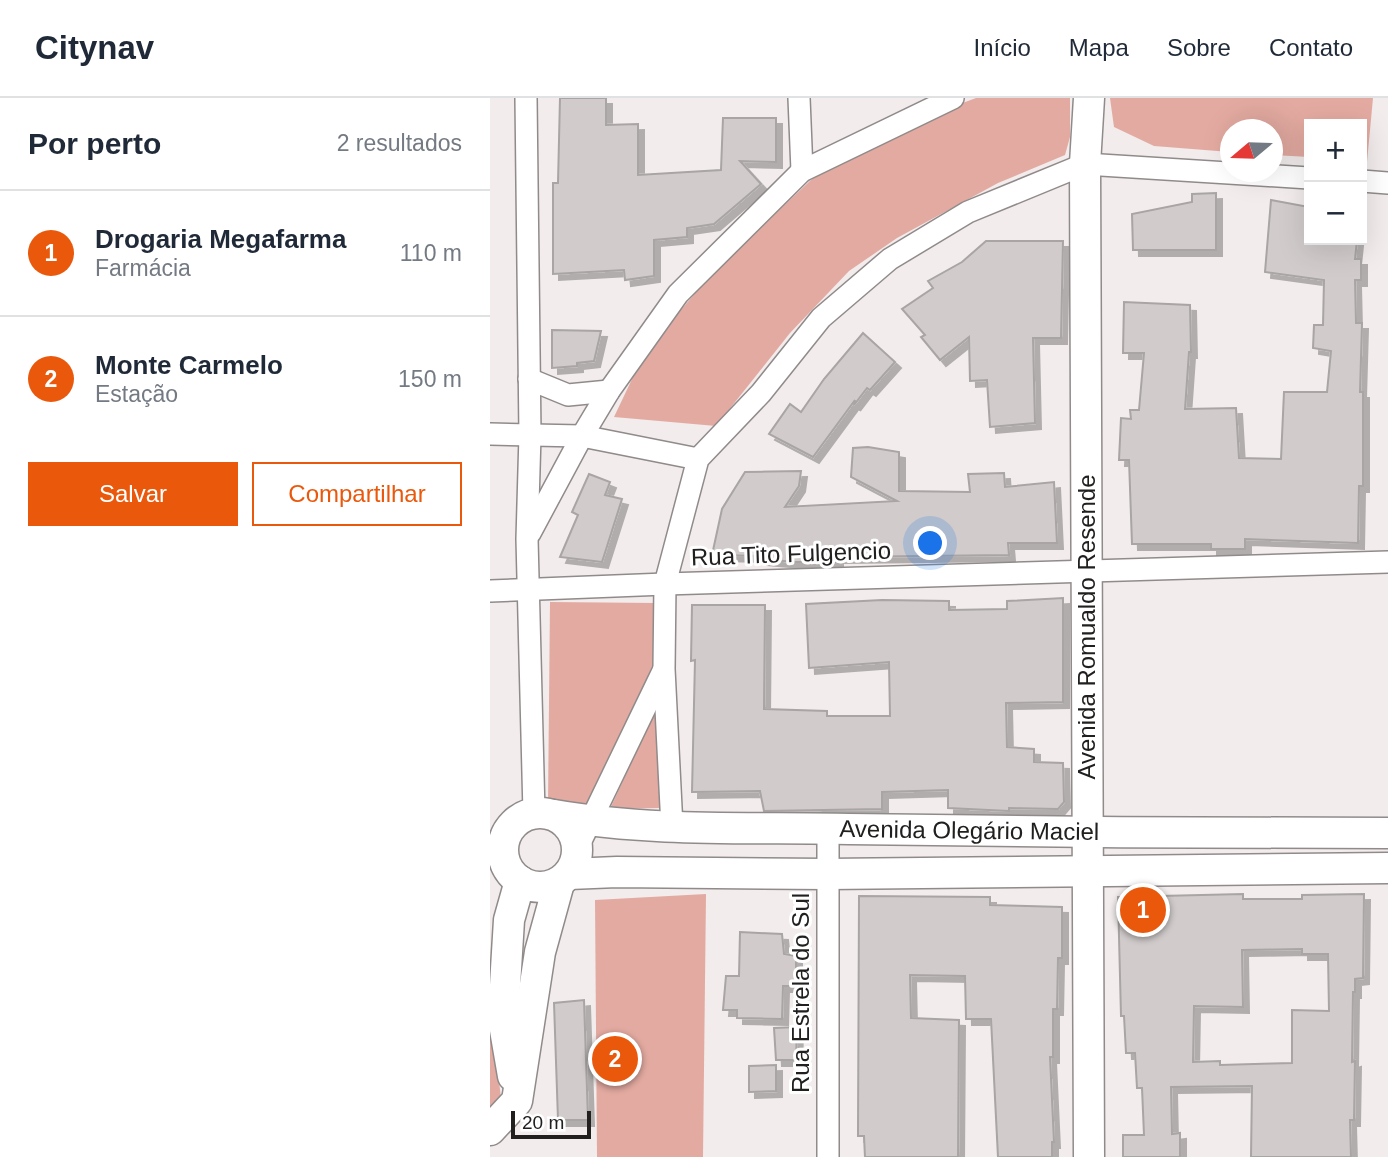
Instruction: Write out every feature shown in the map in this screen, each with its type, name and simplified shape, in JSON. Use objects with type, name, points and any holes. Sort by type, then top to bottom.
[{"type":"main road","name":"Avenida Romualdo Resende","points":[[1088,1157],[1085,164],[1089,98]]},
{"type":"main road","name":"Avenida Olegário Maciel","points":[[522,820],[672,827],[1087,833],[1388,833]]},
{"type":"main road","points":[[490,1130],[517,1101],[540,953],[569,869],[571,829],[522,820],[504,841],[509,920],[497,1019],[517,1101]]},
{"type":"main road","name":"Avenida Olegário Maciel","points":[[569,869],[827,874],[1388,868]]},
{"type":"main road","points":[[508,879],[544,888],[569,869]]},
{"type":"street","points":[[522,820],[530,435],[526,98]]},
{"type":"street","points":[[799,98],[802,171]]},
{"type":"street","points":[[527,539],[609,391],[678,294],[802,171],[953,98]]},
{"type":"street","points":[[672,827],[664,669],[665,584],[698,459],[761,393],[821,318],[890,259],[968,212],[1085,164],[1304,178]]},
{"type":"street","points":[[1367,181],[1388,183]]},
{"type":"street","points":[[529,379],[569,395],[609,391]]},
{"type":"street","points":[[490,434],[582,436],[698,459]]},
{"type":"street","name":"Rua Tito Fulgencio","points":[[490,591],[1388,562]]},
{"type":"street","points":[[569,869],[664,669]]},
{"type":"street","name":"Rua Estrela do Sul","points":[[828,828],[828,1157]]},
{"type":"shaded area","points":[[976,98],[1070,98],[1070,137],[1065,155],[998,183],[897,238],[849,271],[790,333],[716,426],[614,417],[633,377],[680,311],[715,270],[811,180],[840,159],[917,120]]},
{"type":"shaded area","points":[[1110,98],[1373,98],[1367,162],[1367,119],[1304,119],[1304,157],[1283,156],[1283,119],[1220,119],[1220,151],[1154,146],[1114,127]]},
{"type":"shaded area","points":[[550,602],[656,603],[654,662],[590,807],[548,805]]},
{"type":"shaded area","points":[[656,709],[660,808],[610,809]]},
{"type":"shaded area","points":[[706,894],[703,1157],[597,1157],[595,900]]},
{"type":"shaded area","points":[[490,1030],[493,1030],[501,1098],[490,1110]]},
{"type":"building","points":[[560,98],[606,98],[606,125],[638,124],[638,175],[721,170],[723,118],[776,118],[776,162],[740,161],[761,184],[714,224],[687,228],[687,237],[654,240],[654,276],[625,280],[624,270],[553,274],[553,183],[558,183]]},
{"type":"building","points":[[1216,193],[1216,250],[1133,250],[1132,214],[1192,202],[1192,194]]},
{"type":"building","points":[[1271,200],[1304,206],[1304,245],[1356,245],[1355,259],[1361,259],[1361,280],[1355,280],[1356,323],[1362,323],[1360,392],[1363,392],[1363,486],[1359,486],[1358,543],[1245,539],[1245,549],[1211,549],[1211,544],[1132,544],[1129,460],[1119,460],[1121,418],[1131,419],[1130,410],[1139,410],[1144,353],[1123,353],[1124,302],[1190,305],[1191,352],[1185,409],[1236,408],[1239,458],[1281,459],[1284,392],[1327,392],[1331,351],[1313,348],[1314,325],[1323,325],[1324,280],[1265,272]]},
{"type":"building","points":[[986,241],[1063,241],[1061,338],[1033,338],[1035,423],[990,427],[987,380],[970,381],[969,337],[940,360],[921,337],[925,335],[902,309],[933,288],[928,281],[962,262]]},
{"type":"building","points":[[552,330],[601,331],[594,361],[577,363],[577,366],[552,368]]},
{"type":"building","points":[[863,333],[895,362],[870,390],[867,388],[854,405],[855,400],[813,457],[769,434],[790,404],[801,412],[824,379]]},
{"type":"building","points":[[868,447],[899,452],[899,491],[970,492],[968,474],[1004,473],[1005,487],[1054,482],[1057,543],[1008,543],[1009,555],[837,557],[837,562],[795,562],[761,559],[761,556],[712,555],[722,509],[745,472],[801,471],[799,486],[785,507],[897,501],[851,477],[853,448]]},
{"type":"building","points":[[589,474],[610,482],[605,495],[622,499],[602,562],[560,557],[578,515],[572,512]]},
{"type":"building","points":[[1063,598],[1063,702],[1006,703],[1007,747],[1034,749],[1034,762],[1063,763],[1064,802],[1058,809],[1009,808],[1009,811],[948,808],[948,790],[882,792],[882,809],[764,811],[760,791],[692,792],[695,660],[691,661],[692,605],[765,605],[764,709],[827,711],[827,716],[890,716],[889,662],[809,668],[806,604],[882,600],[949,601],[949,610],[1007,609],[1007,601]]},
{"type":"building","points":[[1243,894],[1243,899],[1302,899],[1302,895],[1364,894],[1363,978],[1355,979],[1353,992],[1352,1062],[1355,1061],[1354,1120],[1350,1120],[1351,1157],[1251,1157],[1252,1086],[1171,1087],[1172,1134],[1180,1133],[1180,1157],[1123,1157],[1123,1135],[1144,1135],[1142,1088],[1137,1088],[1135,1053],[1126,1053],[1124,1016],[1121,1016],[1118,897]],"holes":[[[1302,949],[1302,954],[1328,954],[1329,1011],[1292,1010],[1292,1063],[1220,1065],[1220,1061],[1193,1062],[1194,1006],[1243,1007],[1242,950]]]},
{"type":"building","points":[[859,896],[990,897],[990,905],[1062,907],[1062,958],[1058,958],[1057,1009],[1053,1009],[1053,1057],[1050,1057],[1054,1142],[1052,1157],[998,1157],[991,1019],[966,1019],[965,976],[910,975],[911,1018],[959,1020],[958,1157],[865,1157],[864,1136],[858,1136]]},
{"type":"building","points":[[740,932],[782,934],[784,954],[796,956],[796,986],[783,986],[782,1019],[737,1018],[737,1010],[723,1010],[726,976],[739,976]]},
{"type":"building","points":[[584,1000],[588,1120],[558,1120],[554,1003]]},
{"type":"building","points":[[797,1027],[796,1060],[776,1060],[774,1028]]},
{"type":"building","points":[[776,1065],[776,1091],[749,1092],[749,1066]]},
{"type":"place","name":"Drogaria Megafarma","points":[[1143,910]]},
{"type":"place","name":"Monte Carmelo","points":[[615,1059]]}]
